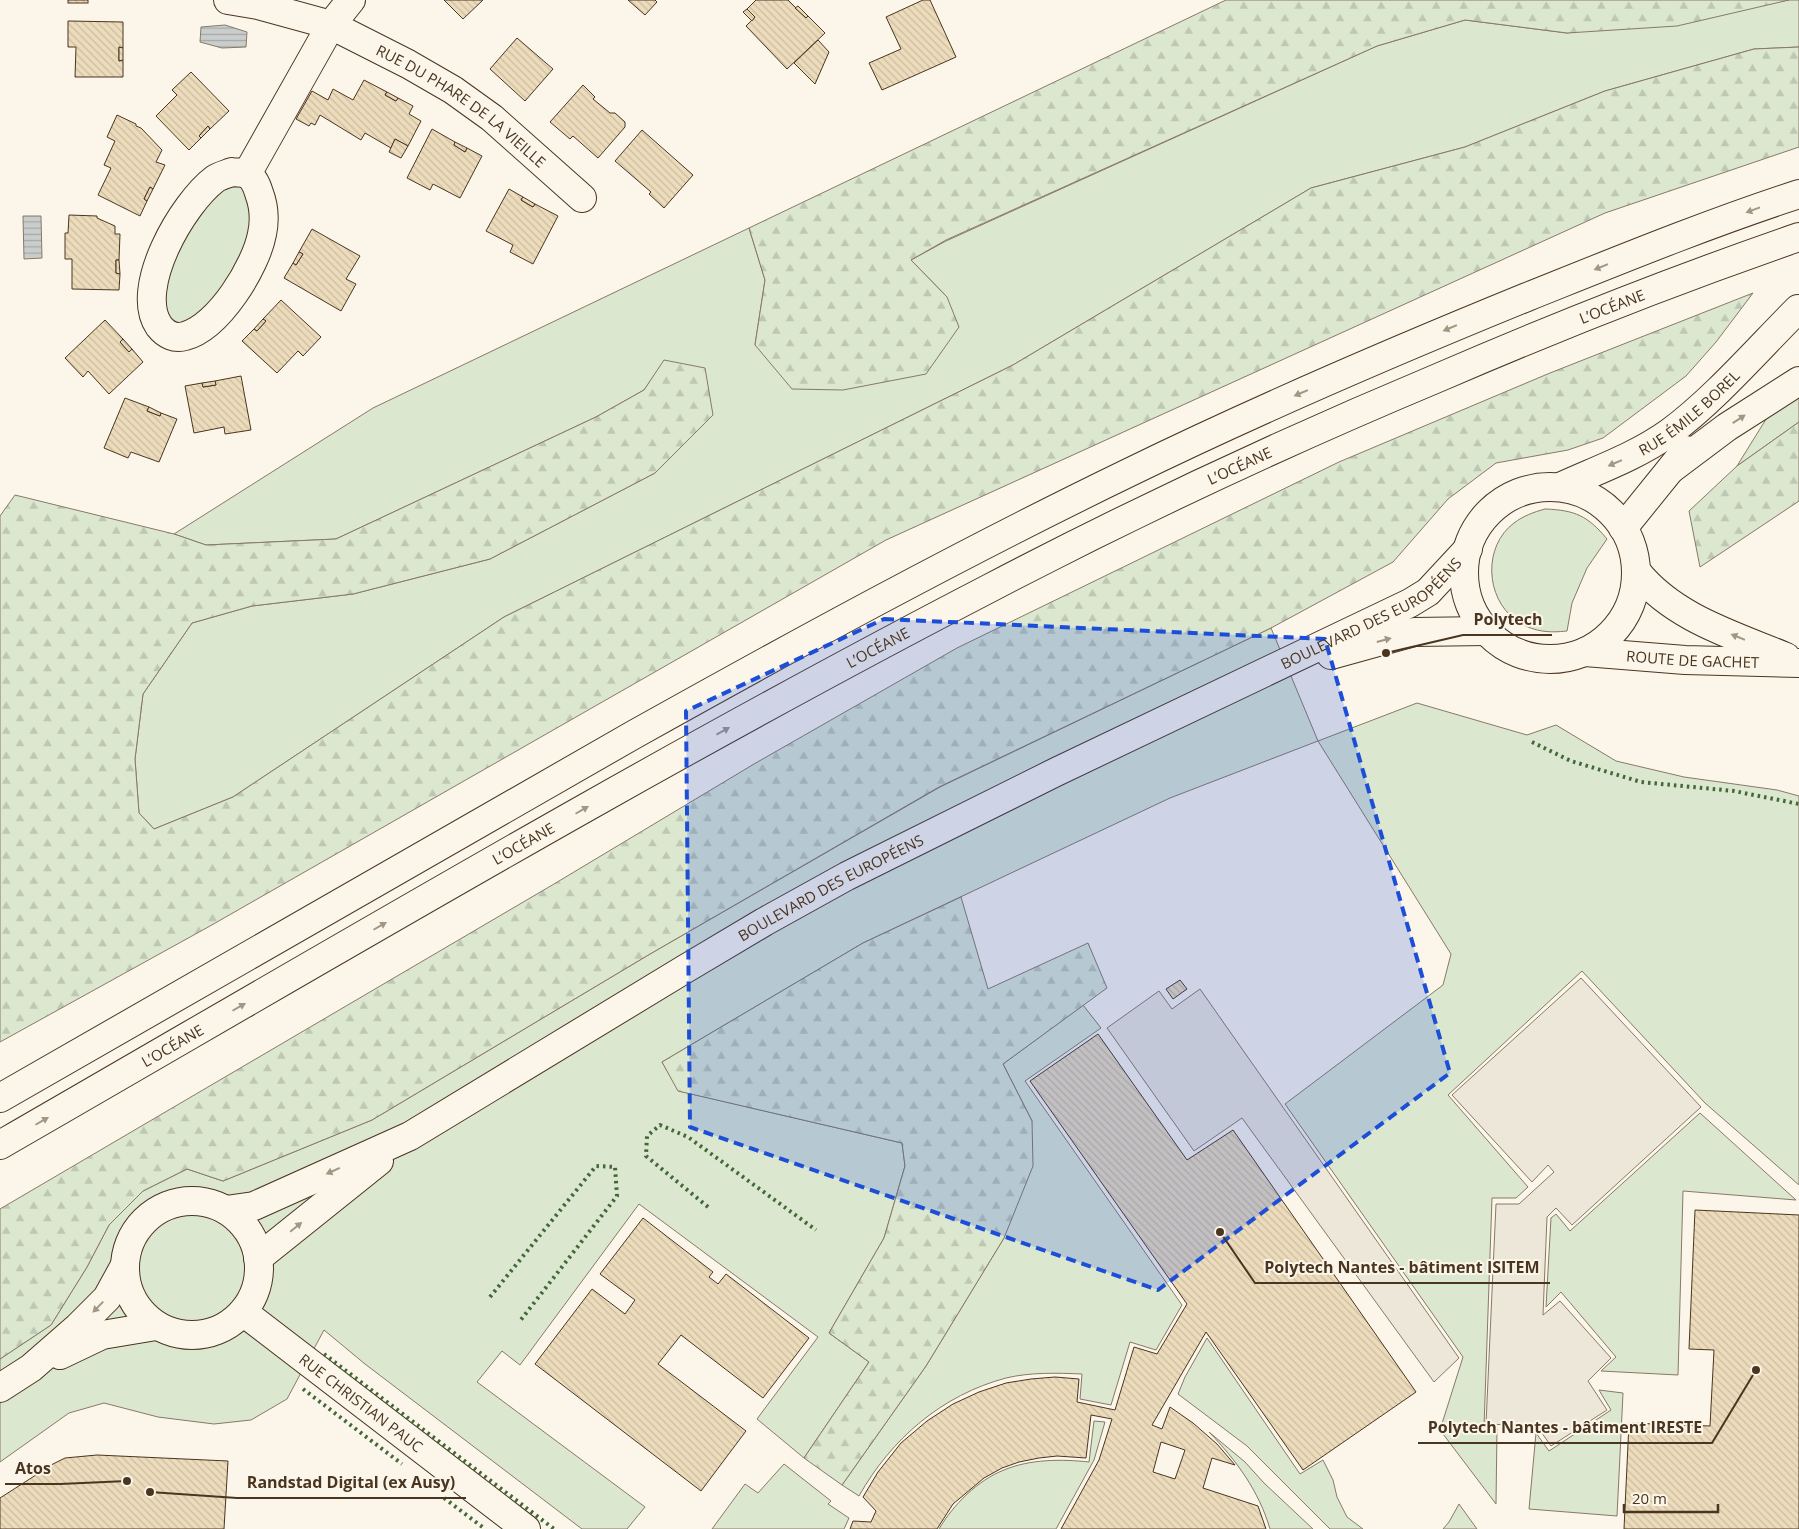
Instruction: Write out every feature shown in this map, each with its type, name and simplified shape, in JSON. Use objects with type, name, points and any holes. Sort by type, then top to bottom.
[{"type":"main road","name":"RUE DU PHARE DE LA VIEILLE","points":[[228,0],[258,4],[331,25],[408,64],[453,90],[492,118],[582,198]]},
{"type":"main road","points":[[247,174],[331,25],[350,0]]},
{"type":"main road","points":[[232,172],[247,174],[256,183],[264,216],[262,235],[251,265],[233,296],[211,322],[190,335],[177,338],[163,331],[156,322],[152,294],[159,266],[173,232],[193,201],[216,178],[232,172]]},
{"type":"main road","points":[[0,1098],[635,734],[742,674],[989,542],[1126,474],[1277,403],[1445,331],[1615,262],[1799,194]]},
{"type":"main road","name":"L’OCÉANE","points":[[0,1145],[671,760],[828,673],[1010,577],[1220,474],[1387,399],[1609,306],[1799,237]]},
{"type":"main road","name":"RUE ÉMILE BOREL","points":[[1623,528],[1798,309]]},
{"type":"main road","name":"RUE ÉMILE BOREL","points":[[1560,488],[1627,458],[1669,433],[1710,397],[1798,309]]},
{"type":"main road","points":[[1671,469],[1732,423],[1799,381]]},
{"type":"main road","points":[[1560,488],[1575,490],[1603,504],[1623,528],[1635,558],[1637,572],[1633,597],[1623,620],[1606,639],[1585,652],[1559,658],[1540,658],[1521,654],[1505,645],[1487,631],[1476,618],[1469,602],[1465,584],[1464,567],[1468,549],[1481,522],[1502,501],[1530,490],[1560,488]]},
{"type":"main road","name":"BOULEVARD DES EUROPÉENS","points":[[226,1210],[254,1206],[410,1136],[693,964],[847,876],[1056,772],[1269,672],[1410,603],[1428,592],[1468,549]]},
{"type":"main road","name":"ROUTE DE GACHET","points":[[1637,572],[1655,593],[1704,623],[1799,663]]},
{"type":"main road","name":"BOULEVARD DES EUROPÉENS","points":[[1269,672],[1414,632],[1487,631]]},
{"type":"main road","name":"ROUTE DE GACHET","points":[[1585,652],[1685,660],[1799,663]]},
{"type":"main road","name":"BOULEVARD DES EUROPÉENS","points":[[258,1258],[410,1136]]},
{"type":"main road","points":[[0,1388],[31,1368],[78,1328],[107,1298],[124,1267],[130,1240],[147,1217],[171,1204],[199,1201],[226,1210],[248,1230],[258,1258],[259,1277],[254,1295],[243,1312],[226,1326],[205,1334],[182,1335],[156,1326],[138,1309],[126,1288],[124,1267]]},
{"type":"main road","name":"RUE CHRISTIAN PAUC","points":[[243,1312],[526,1529]]},
{"type":"main road","points":[[31,1368],[102,1335],[156,1326]]},
{"type":"highlighted area","points":[[884,619],[1325,639],[1450,1073],[1158,1290],[690,1127],[686,711]]},
{"type":"green space","points":[[1226,0],[1789,0],[1677,26],[1567,33],[1465,20],[1377,46],[946,240],[911,260],[947,297],[959,327],[926,374],[843,390],[792,389],[755,345],[765,280],[749,228]]},
{"type":"green space","points":[[1799,0],[1799,47],[1754,49],[1605,91],[1465,147],[1311,188],[1013,365],[504,617],[233,797],[154,829],[139,813],[135,759],[143,694],[192,623],[252,606],[353,594],[490,559],[655,473],[665,360],[644,390],[596,417],[336,539],[206,545],[174,534],[373,408],[749,228],[765,280],[755,345],[947,297],[911,260],[946,241],[1377,46],[1465,20],[1567,33]]},
{"type":"green space","points":[[1799,47],[1799,147],[1605,213],[886,540],[210,926],[0,1042],[0,516],[15,495],[174,534],[206,545],[336,539],[596,417],[644,390],[664,360],[705,368],[713,415],[655,473],[490,559],[353,594],[252,606],[192,623],[143,694],[135,759],[139,813],[154,829],[233,797],[504,617],[1013,365],[1311,188],[1465,147],[1605,91],[1754,49]]},
{"type":"green space","points":[[245,184],[253,227],[229,287],[190,325],[173,324],[162,299],[165,281],[182,238],[221,188]]},
{"type":"green space","points":[[1753,293],[1716,342],[1686,376],[1603,438],[1568,450],[1496,463],[1448,499],[1393,562],[1271,628],[939,787],[650,954],[372,1120],[223,1181],[187,1169],[143,1191],[109,1225],[87,1267],[51,1325],[0,1359],[0,1209],[554,884],[754,764],[957,648],[1339,462],[1550,373]]},
{"type":"green space","points":[[1799,366],[1799,422],[1737,466]]},
{"type":"green space","points":[[1799,422],[1799,501],[1700,567],[1689,511],[1737,466]]},
{"type":"green space","points":[[1545,509],[1565,511],[1580,516],[1594,525],[1607,539],[1587,568],[1572,603],[1567,631],[1541,631],[1522,624],[1506,610],[1498,599],[1494,586],[1493,558],[1497,545],[1504,533],[1521,518]]},
{"type":"green space","points":[[1271,628],[1318,741],[1170,798],[863,943],[662,1062],[679,1091],[902,1143],[905,1166],[884,1238],[829,1333],[869,1362],[804,1458],[757,1419],[818,1337],[639,1204],[520,1365],[502,1351],[477,1382],[645,1507],[627,1529],[582,1529],[365,1364],[324,1330],[287,1399],[251,1420],[214,1424],[158,1417],[104,1403],[69,1413],[0,1462],[0,1359],[51,1325],[87,1267],[109,1225],[143,1191],[187,1169],[223,1181],[372,1120],[650,954],[940,787]]},
{"type":"green space","points":[[1417,703],[1527,735],[1556,725],[1616,761],[1684,777],[1777,790],[1799,796],[1799,1185],[1705,1103],[1582,971],[1448,1095],[1528,1187],[1516,1198],[1492,1198],[1484,1427],[1497,1428],[1496,1504],[1440,1430],[1463,1357],[1285,1104],[1443,985],[1451,954],[1318,741]]},
{"type":"green space","points":[[961,897],[988,989],[1088,943],[1107,988],[1003,1064],[1032,1121],[1033,1166],[1004,1238],[926,1366],[842,1485],[804,1458],[869,1362],[829,1333],[884,1238],[905,1166],[902,1143],[678,1091],[662,1062],[863,943]]},
{"type":"green space","points":[[1083,1005],[1101,1028],[1025,1081],[1182,1305],[1156,1350],[1130,1342],[1111,1405],[1080,1399],[1082,1374],[1025,1375],[1006,1378],[983,1386],[940,1408],[920,1422],[886,1456],[859,1496],[842,1485],[926,1366],[1004,1238],[1032,1121],[1003,1064]]},
{"type":"green space","points":[[1700,1113],[1796,1200],[1683,1191],[1678,1375],[1601,1371],[1616,1357],[1561,1292],[1546,1307],[1551,1218],[1556,1214],[1570,1231]]},
{"type":"green space","points":[[1207,1338],[1300,1474],[1323,1460],[1347,1517],[1363,1529],[1330,1529],[1247,1446],[1178,1394],[1185,1377]]},
{"type":"green space","points":[[1599,1390],[1623,1393],[1617,1516],[1529,1509],[1536,1433],[1549,1451],[1611,1410]]},
{"type":"green space","points":[[1094,1421],[1105,1422],[1094,1460],[1056,1529],[939,1529],[951,1511],[967,1494],[994,1474],[1014,1466],[1035,1462],[1068,1460],[1089,1462]]},
{"type":"green space","points":[[1209,1432],[1245,1462],[1264,1483],[1313,1529],[1270,1529],[1260,1502],[1246,1477]]},
{"type":"green space","points":[[784,1464],[831,1501],[828,1504],[849,1518],[844,1529],[712,1529],[745,1484],[758,1493]]},
{"type":"green space","points":[[1459,1504],[1477,1529],[1443,1529]]},
{"type":"shaded area","points":[[225,25],[247,32],[246,47],[222,48],[200,42],[201,27]]},
{"type":"shaded area","points":[[23,216],[41,216],[42,258],[24,259]]},
{"type":"shaded area","points":[[1581,978],[1701,1107],[1572,1225],[1556,1208],[1547,1217],[1543,1315],[1560,1301],[1611,1358],[1588,1381],[1607,1410],[1551,1446],[1537,1426],[1486,1424],[1496,1204],[1519,1204],[1554,1172],[1548,1165],[1532,1182],[1452,1095]]},
{"type":"shaded area","points":[[1200,989],[1459,1358],[1434,1382],[1242,1118],[1194,1151],[1107,1028],[1159,991],[1172,1009]]},
{"type":"building","points":[[68,0],[88,0],[88,3],[68,3]]},
{"type":"building","points":[[444,0],[483,0],[463,19]]},
{"type":"building","points":[[628,0],[655,0],[657,2],[645,15]]},
{"type":"building","points":[[756,0],[788,0],[825,33],[787,69],[746,26],[755,17],[747,9]]},
{"type":"building","points":[[923,0],[930,0],[956,57],[882,90],[869,63],[901,49],[886,17]]},
{"type":"building","points":[[798,6],[808,16],[806,18],[795,8]]},
{"type":"building","points":[[747,9],[755,17],[752,21],[743,12]]},
{"type":"building","points":[[68,21],[123,22],[123,48],[119,47],[119,61],[123,60],[123,77],[75,77],[76,47],[68,47]]},
{"type":"building","points":[[517,38],[553,69],[525,101],[490,69]]},
{"type":"building","points":[[818,40],[829,52],[815,84],[794,63]]},
{"type":"building","points":[[119,47],[123,48],[123,60],[119,61]]},
{"type":"building","points":[[191,72],[229,111],[210,129],[208,126],[199,136],[201,138],[189,150],[156,116],[177,95],[172,90]]},
{"type":"building","points":[[364,80],[387,92],[385,95],[396,101],[398,98],[413,106],[409,114],[421,121],[408,146],[395,139],[391,148],[365,133],[361,140],[320,115],[315,125],[311,123],[309,126],[296,119],[312,91],[328,100],[333,89],[353,100]]},
{"type":"building","points":[[583,85],[595,97],[593,99],[625,122],[625,127],[598,158],[573,136],[570,139],[550,122]]},
{"type":"building","points":[[387,92],[398,98],[396,101],[385,95]]},
{"type":"building","points":[[117,115],[136,124],[162,150],[156,162],[165,165],[153,189],[150,187],[144,199],[147,201],[140,216],[98,195],[111,168],[104,165],[115,141],[107,137]]},
{"type":"building","points":[[208,126],[210,129],[201,138],[199,136]]},
{"type":"building","points":[[432,129],[455,142],[454,145],[465,152],[467,148],[482,156],[460,198],[433,184],[430,190],[407,178]]},
{"type":"building","points":[[642,130],[693,175],[664,208],[649,194],[651,192],[615,161]]},
{"type":"building","points":[[395,139],[408,146],[401,158],[389,152]]},
{"type":"building","points":[[455,142],[467,148],[465,152],[454,145]]},
{"type":"building","points":[[150,187],[153,189],[147,201],[144,199]]},
{"type":"building","points":[[509,189],[523,197],[521,200],[533,207],[535,204],[558,216],[533,264],[510,252],[513,245],[486,231]]},
{"type":"building","points":[[523,197],[535,204],[533,207],[521,200]]},
{"type":"building","points":[[69,215],[97,216],[97,218],[115,226],[115,234],[120,234],[119,260],[116,260],[116,273],[120,274],[119,290],[72,289],[72,259],[65,259],[65,233],[68,233]]},
{"type":"building","points":[[312,229],[360,256],[346,279],[356,284],[341,311],[284,278],[293,263],[296,265],[303,254],[299,252]]},
{"type":"building","points":[[299,252],[303,254],[296,265],[293,263]]},
{"type":"building","points":[[116,260],[119,260],[120,274],[116,273]]},
{"type":"building","points":[[281,300],[321,337],[303,356],[298,351],[277,373],[242,341],[254,329],[257,331],[266,321],[263,319]]},
{"type":"building","points":[[263,319],[266,321],[257,331],[254,329]]},
{"type":"building","points":[[105,320],[123,339],[120,342],[129,352],[132,349],[143,362],[109,394],[88,371],[83,377],[65,358]]},
{"type":"building","points":[[123,339],[132,349],[129,352],[120,342]]},
{"type":"building","points":[[241,376],[251,430],[225,434],[224,427],[194,433],[185,386],[202,383],[203,387],[216,385],[215,381]]},
{"type":"building","points":[[215,381],[216,385],[203,387],[202,383]]},
{"type":"building","points":[[125,398],[149,407],[147,411],[160,416],[161,413],[177,419],[159,462],[131,452],[128,458],[104,448]]},
{"type":"building","points":[[149,407],[161,413],[160,416],[147,411]]},
{"type":"building","points":[[1180,980],[1187,989],[1173,999],[1166,989]]},
{"type":"building","points":[[1098,1034],[1187,1160],[1233,1130],[1416,1392],[1303,1470],[1206,1332],[1152,1425],[1162,1429],[1170,1407],[1193,1423],[1217,1444],[1235,1465],[1212,1458],[1203,1488],[1258,1506],[1266,1529],[1061,1529],[1099,1460],[1112,1419],[1091,1415],[1086,1458],[1057,1456],[1039,1458],[1002,1468],[984,1478],[953,1504],[937,1529],[850,1529],[853,1521],[871,1522],[876,1511],[863,1497],[878,1472],[901,1443],[927,1421],[953,1404],[979,1392],[1006,1383],[1031,1379],[1055,1377],[1079,1379],[1077,1402],[1115,1410],[1134,1347],[1157,1354],[1187,1304],[1030,1081]],"holes":[[[1161,1442],[1185,1450],[1175,1479],[1153,1472]]]},
{"type":"building","points":[[1695,1210],[1799,1215],[1799,1529],[1624,1529],[1629,1423],[1710,1426],[1714,1350],[1689,1349]]},
{"type":"building","points":[[643,1218],[713,1272],[709,1277],[718,1284],[726,1274],[809,1338],[763,1398],[681,1335],[658,1364],[746,1431],[701,1491],[535,1364],[592,1289],[625,1314],[635,1300],[600,1274]]},
{"type":"building","points":[[97,1455],[228,1461],[224,1529],[0,1529],[0,1498],[65,1458]]},
{"type":"hedge","points":[[1532,742],[1571,761],[1641,782],[1734,791],[1799,804]]},
{"type":"hedge","points":[[708,1207],[646,1156],[647,1136],[660,1125],[688,1137],[816,1230]]},
{"type":"hedge","points":[[490,1297],[596,1166],[615,1167],[617,1196],[520,1321]]},
{"type":"hedge","points":[[324,1354],[554,1529]]},
{"type":"hedge","points":[[303,1389],[402,1464]]},
{"type":"hedge","points":[[444,1498],[485,1529]]},
{"type":"place","name":"Polytech","points":[[1386,653]]},
{"type":"place","name":"Polytech Nantes - bâtiment ISITEM","points":[[1220,1232]]},
{"type":"place","name":"Polytech Nantes - bâtiment IRESTE","points":[[1756,1370]]},
{"type":"place","name":"Atos","points":[[127,1481]]},
{"type":"place","name":"Randstad Digital (ex Ausy)","points":[[150,1492]]}]
